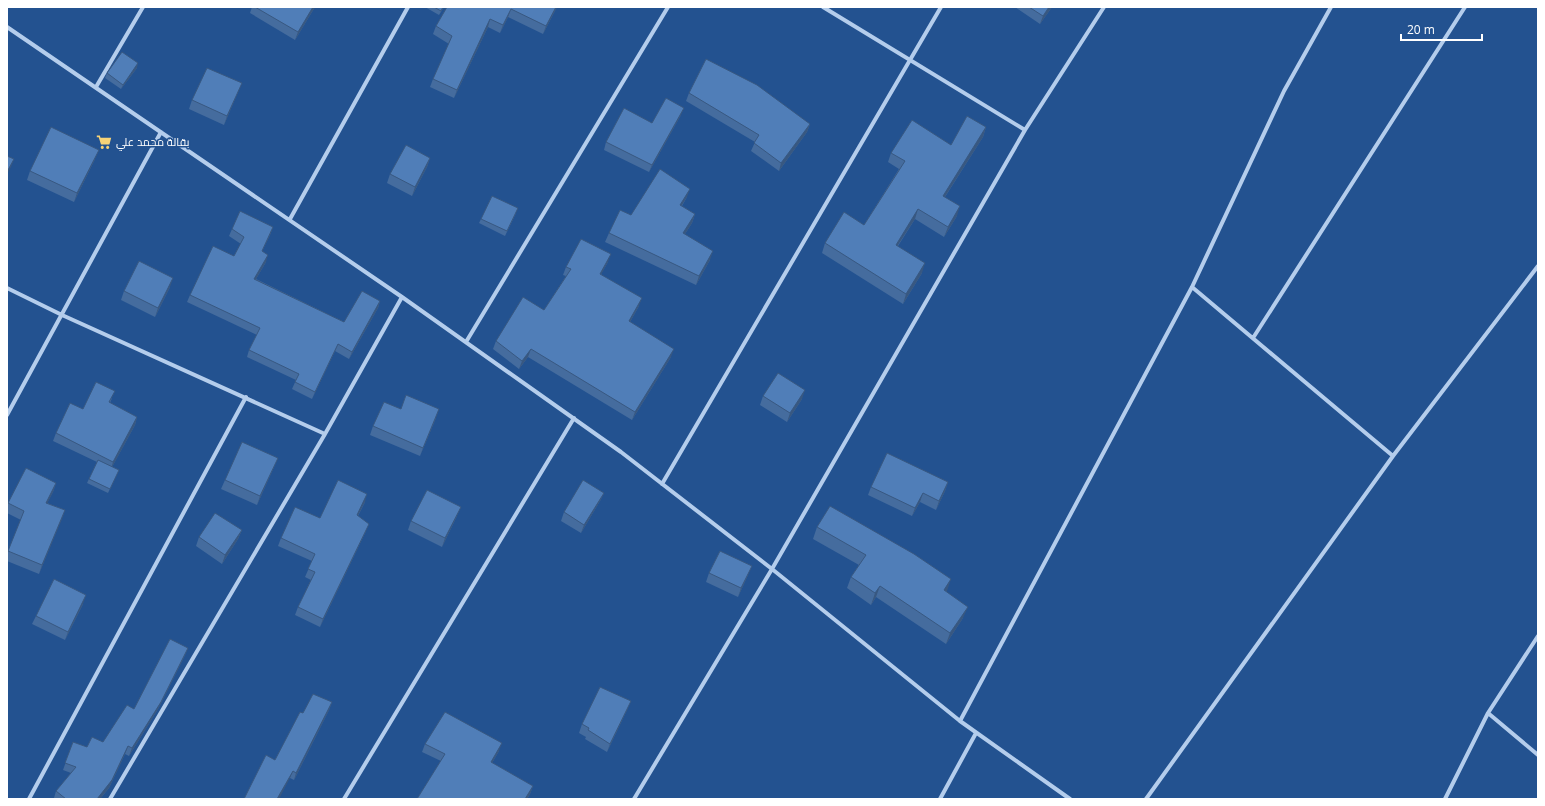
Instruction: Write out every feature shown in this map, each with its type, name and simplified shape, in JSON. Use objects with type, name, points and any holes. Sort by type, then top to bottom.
[{"type":"street","points":[[96,87],[143,7]]},
{"type":"street","points":[[290,219],[408,7]]},
{"type":"street","points":[[466,342],[668,7]]},
{"type":"street","points":[[823,7],[1025,130]]},
{"type":"street","points":[[662,484],[941,7]]},
{"type":"street","points":[[634,799],[772,569],[1025,130],[1104,7]]},
{"type":"street","points":[[960,721],[1192,287],[1284,91],[1331,7]]},
{"type":"street","points":[[1252,338],[1465,7]]},
{"type":"street","points":[[7,27],[290,219],[574,418],[772,569],[960,721],[1070,799]]},
{"type":"street","points":[[7,415],[161,132]]},
{"type":"street","points":[[1146,799],[1393,456],[1538,266]]},
{"type":"street","points":[[1192,287],[1393,456]]},
{"type":"street","points":[[7,288],[62,315],[246,397],[324,434]]},
{"type":"street","points":[[110,799],[324,434],[402,297]]},
{"type":"street","points":[[29,799],[246,397]]},
{"type":"street","points":[[344,799],[574,418]]},
{"type":"street","points":[[1445,799],[1488,713],[1538,636]]},
{"type":"street","points":[[1488,713],[1538,755]]},
{"type":"street","points":[[940,799],[976,733]]},
{"type":"building","points":[[255,7],[313,7],[298,32]]},
{"type":"building","points":[[434,7],[443,7],[441,11]]},
{"type":"building","points":[[447,7],[556,7],[546,26],[511,9],[503,25],[490,19],[457,90],[433,79],[452,36],[436,26]]},
{"type":"building","points":[[1029,7],[1049,7],[1043,16]]},
{"type":"building","points":[[122,52],[138,63],[123,85],[107,73]]},
{"type":"building","points":[[706,59],[757,85],[810,124],[781,163],[754,143],[759,135],[689,93]]},
{"type":"building","points":[[207,68],[242,83],[227,116],[192,100]]},
{"type":"building","points":[[666,98],[684,108],[652,165],[606,142],[624,108],[652,123]]},
{"type":"building","points":[[967,116],[986,127],[943,196],[960,206],[948,227],[918,209],[896,245],[925,263],[906,294],[825,243],[844,212],[864,225],[905,161],[891,153],[912,120],[951,145]]},
{"type":"building","points":[[51,127],[99,150],[77,193],[30,171]]},
{"type":"building","points":[[406,145],[430,158],[415,187],[390,174]]},
{"type":"building","points":[[7,156],[14,159],[7,172]]},
{"type":"building","points":[[660,169],[690,189],[680,205],[695,214],[683,233],[713,251],[699,276],[609,233],[620,210],[631,215]]},
{"type":"building","points":[[492,196],[518,208],[507,231],[481,219]]},
{"type":"building","points":[[240,211],[273,227],[262,251],[268,255],[254,279],[344,322],[362,291],[380,301],[352,352],[338,344],[315,392],[295,382],[299,374],[249,350],[260,328],[190,295],[213,246],[234,256],[244,237],[232,229]]},
{"type":"building","points":[[581,239],[611,254],[600,274],[642,298],[629,321],[674,349],[635,412],[531,349],[522,361],[496,341],[523,297],[544,310],[571,269],[566,267]]},
{"type":"building","points":[[139,261],[173,278],[158,308],[124,291]]},
{"type":"building","points":[[778,373],[805,390],[790,413],[763,396]]},
{"type":"building","points":[[96,382],[115,391],[109,402],[137,417],[113,462],[56,433],[70,403],[83,409]]},
{"type":"building","points":[[406,395],[439,409],[423,448],[373,426],[384,402],[401,409]]},
{"type":"building","points":[[242,442],[278,458],[260,496],[225,480]]},
{"type":"building","points":[[887,453],[948,482],[939,501],[923,493],[915,508],[871,487]]},
{"type":"building","points":[[98,460],[119,470],[110,489],[89,479]]},
{"type":"building","points":[[26,468],[56,483],[46,503],[65,510],[42,565],[8,551],[24,511],[8,503]]},
{"type":"building","points":[[338,480],[367,494],[357,515],[369,524],[323,619],[298,607],[315,572],[308,569],[315,554],[281,538],[295,507],[320,518]]},
{"type":"building","points":[[583,480],[604,493],[584,525],[564,512]]},
{"type":"building","points":[[427,490],[461,507],[445,538],[411,521]]},
{"type":"building","points":[[830,506],[914,554],[951,579],[944,590],[968,607],[950,633],[880,586],[875,593],[851,577],[866,555],[817,527]]},
{"type":"building","points":[[215,513],[242,530],[225,555],[199,537]]},
{"type":"building","points":[[720,551],[752,566],[741,588],[709,573]]},
{"type":"building","points":[[54,579],[86,595],[68,632],[36,616]]},
{"type":"building","points":[[170,639],[188,648],[161,702],[132,748],[128,746],[112,780],[97,799],[66,799],[56,791],[76,767],[65,763],[73,742],[87,747],[92,737],[103,742],[127,705],[134,709]]},
{"type":"building","points":[[600,687],[631,701],[610,744],[588,730],[589,728],[582,724]]},
{"type":"building","points":[[313,694],[332,702],[296,773],[293,771],[277,799],[244,799],[266,755],[275,760],[300,712],[303,713]]},
{"type":"building","points":[[445,712],[502,743],[491,762],[533,786],[525,799],[417,799],[445,754],[425,744]]},
{"type":"place","name":"بقالة محمد علي","points":[[104,142]]}]
